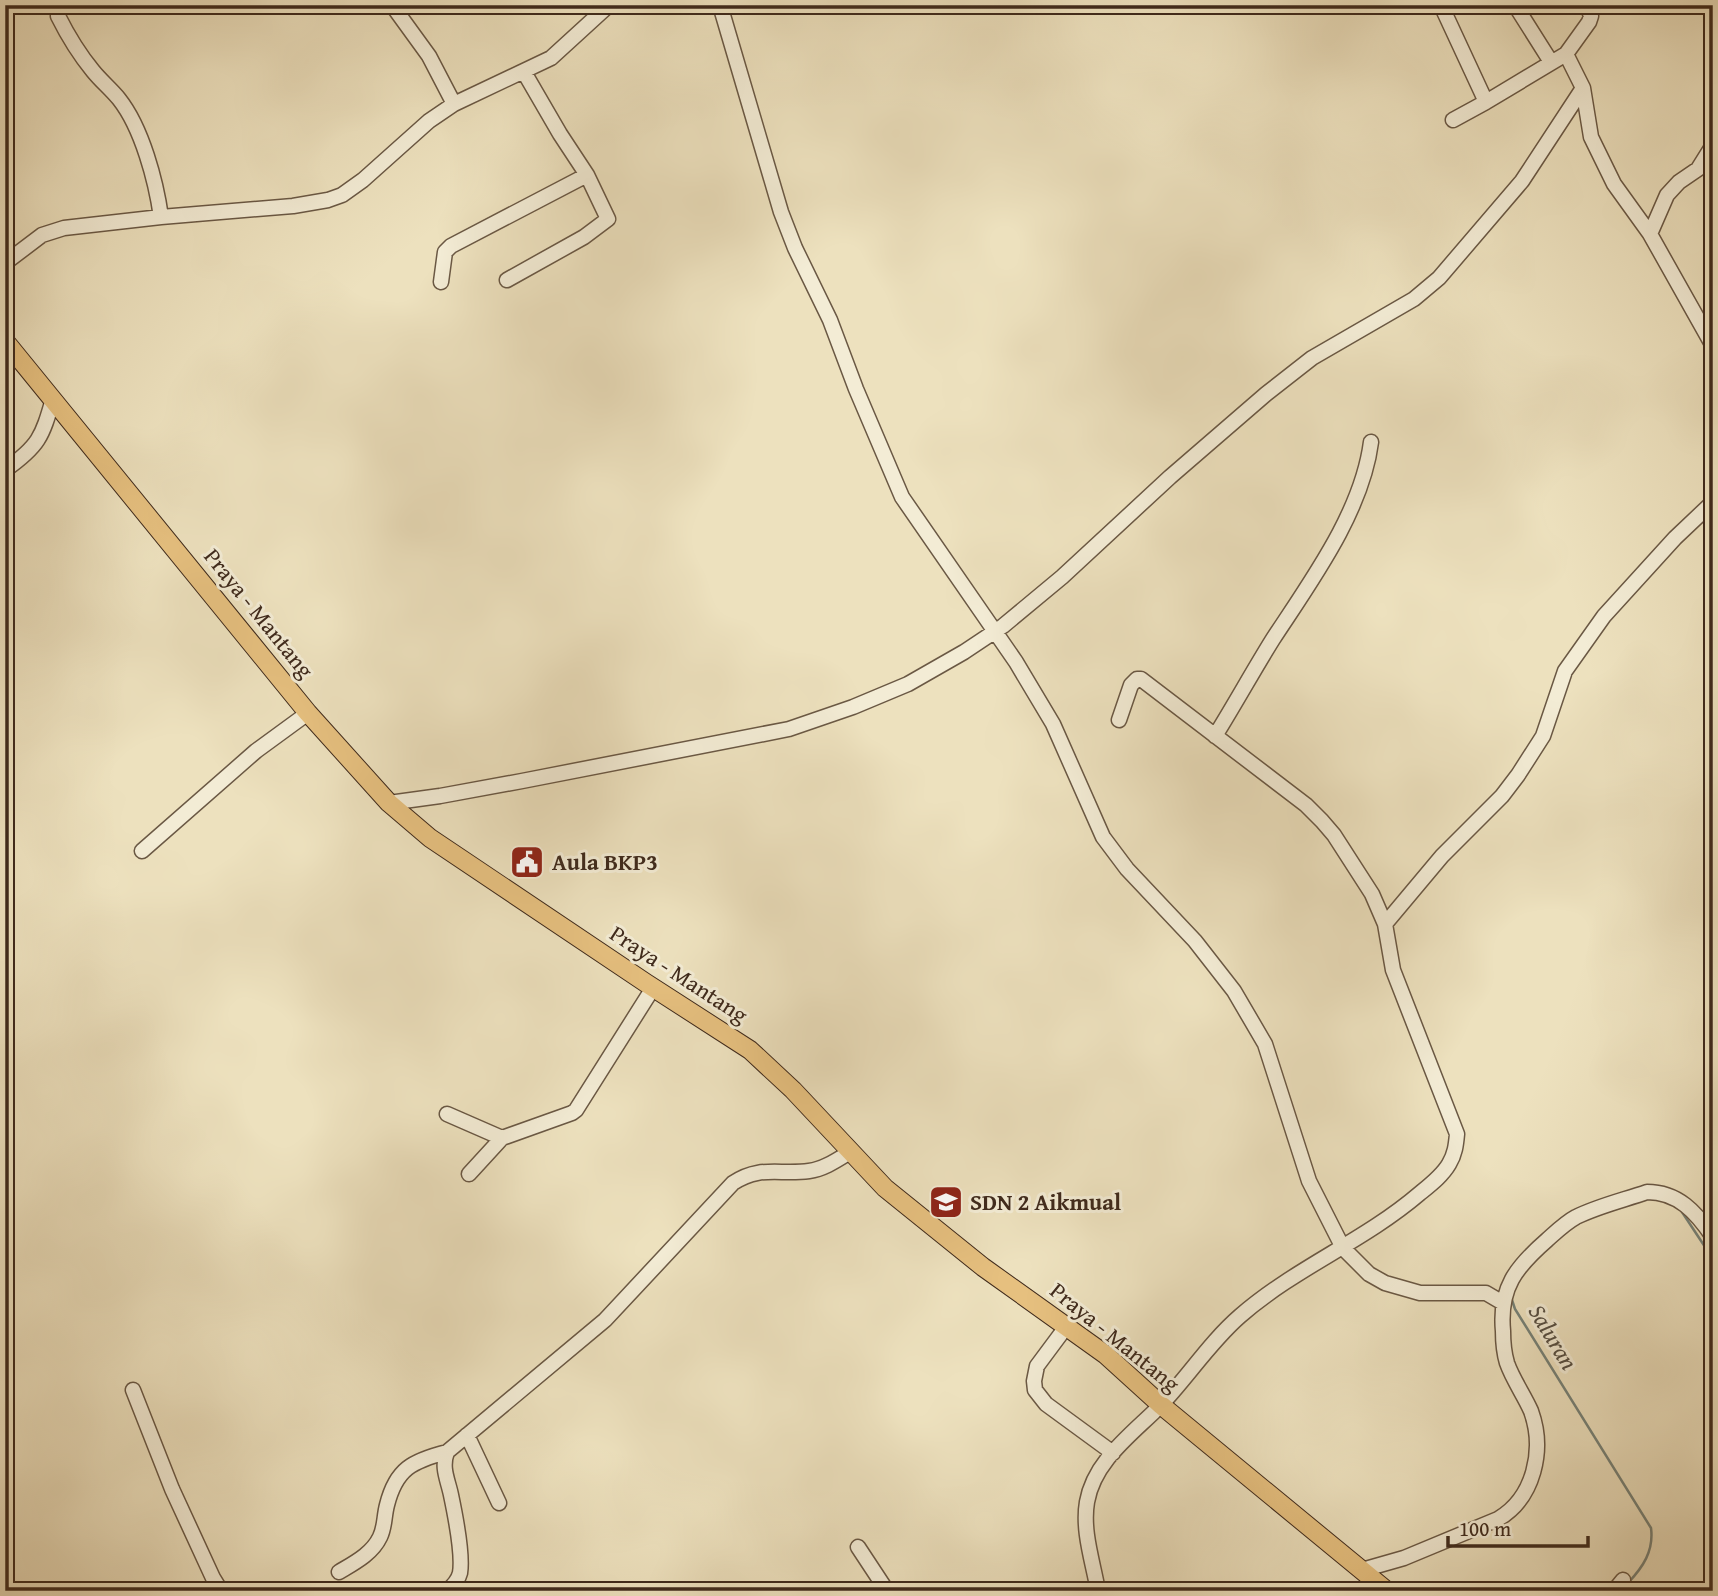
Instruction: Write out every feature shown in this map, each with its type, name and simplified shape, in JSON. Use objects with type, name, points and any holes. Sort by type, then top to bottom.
[{"type":"main road","name":"Praya - Mantang","points":[[5,341],[308,713],[388,803],[430,838],[750,1050],[793,1090],[885,1188],[983,1267],[1106,1355],[1161,1405],[1375,1581]]},
{"type":"street","points":[[392,5],[429,56],[454,104]]},
{"type":"street","points":[[5,263],[35,239],[53,231],[81,225],[293,206],[335,198],[349,191],[429,121],[454,104],[524,72],[558,52],[609,5]]},
{"type":"street","points":[[720,5],[781,212],[795,248],[830,320],[856,389],[912,515],[1016,662],[1053,724],[1103,837],[1127,869],[1195,941],[1234,991],[1265,1044],[1309,1181],[1343,1248],[1369,1274],[1385,1283],[1420,1293],[1486,1293],[1503,1303]]},
{"type":"street","points":[[1441,5],[1486,102]]},
{"type":"street","points":[[1515,5],[1551,62]]},
{"type":"street","points":[[1453,120],[1566,54],[1589,22],[1591,16],[1587,5]]},
{"type":"street","points":[[58,16],[85,61],[124,106],[155,181],[161,217]]},
{"type":"street","points":[[1566,54],[1583,89],[1591,138],[1614,184],[1650,234],[1713,346]]},
{"type":"street","points":[[507,280],[584,237],[607,220],[605,209],[587,176],[524,72]]},
{"type":"street","points":[[388,803],[522,782],[789,729],[908,684],[994,633],[1062,577],[1170,477],[1266,394],[1312,358],[1414,299],[1439,278],[1522,181],[1583,89]]},
{"type":"street","points":[[1650,234],[1667,195],[1679,182],[1698,169],[1713,145]]},
{"type":"street","points":[[441,282],[445,252],[451,246],[587,176]]},
{"type":"street","points":[[5,470],[20,460],[44,433],[53,399]]},
{"type":"street","points":[[1215,736],[1337,534],[1358,490],[1367,465],[1371,442]]},
{"type":"street","points":[[1385,925],[1442,856],[1502,796],[1518,775],[1543,736],[1565,671],[1604,616],[1675,538],[1713,502]]},
{"type":"street","points":[[1098,1591],[1085,1524],[1087,1502],[1100,1468],[1161,1405],[1215,1339],[1241,1315],[1290,1279],[1386,1221],[1439,1177],[1456,1150],[1457,1134],[1393,970],[1385,925],[1362,877],[1334,835],[1306,805],[1141,680],[1137,679],[1130,685],[1119,720]]},
{"type":"street","points":[[142,851],[256,751],[308,713]]},
{"type":"street","points":[[469,1174],[502,1138],[561,1119],[576,1110],[653,988]]},
{"type":"street","points":[[447,1114],[502,1138]]},
{"type":"street","points":[[339,1572],[357,1562],[379,1539],[392,1487],[403,1470],[447,1452],[605,1320],[733,1183],[746,1175],[759,1172],[812,1171],[850,1152]]},
{"type":"street","points":[[1375,1581],[1404,1558],[1510,1512],[1521,1500],[1531,1480],[1537,1451],[1532,1413],[1508,1364],[1504,1348],[1503,1303],[1510,1281],[1525,1260],[1571,1221],[1647,1192],[1669,1195],[1689,1207],[1713,1237]]},
{"type":"street","points":[[1066,1327],[1037,1366],[1035,1390],[1046,1404],[1113,1453]]},
{"type":"street","points":[[132,1390],[172,1489],[221,1591]]},
{"type":"street","points":[[467,1435],[499,1503]]},
{"type":"street","points":[[447,1452],[444,1461],[454,1513],[460,1576],[447,1591]]},
{"type":"street","points":[[858,1547],[887,1591]]},
{"type":"waterway","name":"Saluran","points":[[1680,1209],[1713,1259]]},
{"type":"waterway","name":"Saluran","points":[[1511,1297],[1515,1309],[1651,1528],[1651,1544],[1646,1558],[1628,1583]]},
{"type":"place","name":"Aula BKP3","points":[[527,862]]},
{"type":"place","name":"SDN 2 Aikmual","points":[[946,1202]]}]
